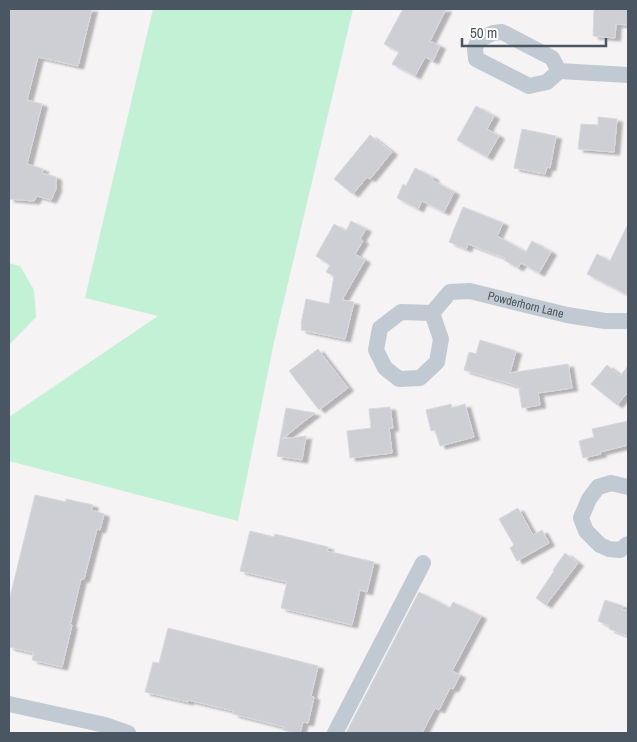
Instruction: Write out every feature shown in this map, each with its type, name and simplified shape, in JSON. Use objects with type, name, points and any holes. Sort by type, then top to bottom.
[{"type":"street","points":[[560,71],[552,58],[502,32],[493,32],[478,40],[475,49],[476,59],[528,86],[547,82],[560,71],[628,75]]},
{"type":"street","name":"Powderhorn Lane","points":[[432,313],[450,292],[470,291],[567,315],[605,321],[628,321]]},
{"type":"street","points":[[401,312],[432,313],[441,339],[437,362],[420,378],[399,379],[385,368],[376,350],[380,328],[401,312]]},
{"type":"street","points":[[628,486],[611,483],[598,487],[589,499],[581,518],[586,531],[600,545],[609,549],[620,550],[628,544]]},
{"type":"street","points":[[335,733],[422,563]]},
{"type":"street","points":[[9,704],[105,725],[128,733]]},
{"type":"green space","points":[[153,9],[353,9],[274,342],[238,521],[9,461],[9,417],[158,316],[85,298]]},
{"type":"green space","points":[[9,263],[20,266],[34,290],[36,317],[9,345]]},
{"type":"building","points":[[9,9],[92,9],[78,66],[38,57],[27,100],[42,104],[27,164],[43,169],[42,173],[56,177],[56,189],[51,200],[37,196],[34,201],[9,199]]},
{"type":"building","points":[[403,9],[446,9],[430,41],[440,46],[433,61],[425,57],[415,76],[392,64],[399,52],[384,44]]},
{"type":"building","points":[[594,9],[628,9],[628,25],[616,24],[615,38],[593,36]]},
{"type":"building","points":[[476,106],[494,116],[487,129],[499,136],[487,157],[457,140]]},
{"type":"building","points":[[598,117],[617,119],[614,152],[578,149],[581,124],[598,125]]},
{"type":"building","points":[[522,129],[556,136],[550,168],[547,167],[545,174],[514,168]]},
{"type":"building","points":[[370,135],[392,152],[370,179],[367,177],[353,194],[334,179]]},
{"type":"building","points":[[415,168],[454,192],[444,212],[422,201],[418,209],[397,198],[403,184],[406,186]]},
{"type":"building","points":[[463,207],[503,223],[497,236],[526,252],[532,241],[551,252],[539,273],[521,263],[518,268],[504,260],[505,258],[468,244],[466,249],[449,242]]},
{"type":"building","points":[[351,221],[366,229],[360,239],[363,241],[355,254],[365,260],[342,300],[354,302],[345,339],[301,330],[306,299],[329,304],[334,276],[326,272],[330,265],[316,256],[334,224],[346,231]]},
{"type":"building","points":[[628,224],[628,295],[587,274],[597,254],[610,261]]},
{"type":"building","points":[[480,340],[516,351],[510,373],[568,364],[572,388],[538,393],[540,405],[522,408],[519,390],[521,389],[518,386],[464,370],[469,352],[476,354]]},
{"type":"building","points":[[318,349],[348,388],[319,410],[289,371]]},
{"type":"building","points":[[607,365],[620,376],[628,366],[628,392],[617,405],[591,384]]},
{"type":"building","points":[[451,404],[452,408],[465,404],[474,437],[440,446],[435,430],[431,431],[426,410]]},
{"type":"building","points":[[390,407],[393,428],[389,428],[392,453],[350,458],[347,431],[371,428],[369,409]]},
{"type":"building","points":[[286,408],[315,413],[282,439],[306,436],[302,460],[277,456]]},
{"type":"building","points":[[628,421],[628,445],[583,458],[579,441],[594,437],[592,429]]},
{"type":"building","points":[[35,495],[66,502],[66,499],[93,505],[91,510],[104,514],[100,530],[97,529],[84,579],[81,579],[62,667],[32,660],[34,653],[9,647],[9,601]]},
{"type":"building","points":[[518,508],[533,535],[542,530],[549,543],[517,561],[510,548],[514,545],[499,519]]},
{"type":"building","points":[[250,531],[274,537],[275,534],[328,547],[327,551],[374,562],[367,592],[360,590],[352,625],[281,608],[287,582],[240,571]]},
{"type":"building","points":[[565,553],[578,563],[546,605],[536,598]]},
{"type":"building","points":[[419,592],[450,608],[453,602],[481,616],[452,671],[460,675],[453,689],[450,688],[439,710],[435,708],[422,733],[346,733]]},
{"type":"building","points":[[605,600],[623,606],[622,609],[628,611],[628,636],[609,629],[610,626],[598,621]]},
{"type":"building","points":[[168,628],[318,666],[311,696],[314,697],[308,723],[303,722],[300,733],[295,733],[283,730],[284,727],[233,714],[234,711],[145,692],[153,662],[159,663]]}]
